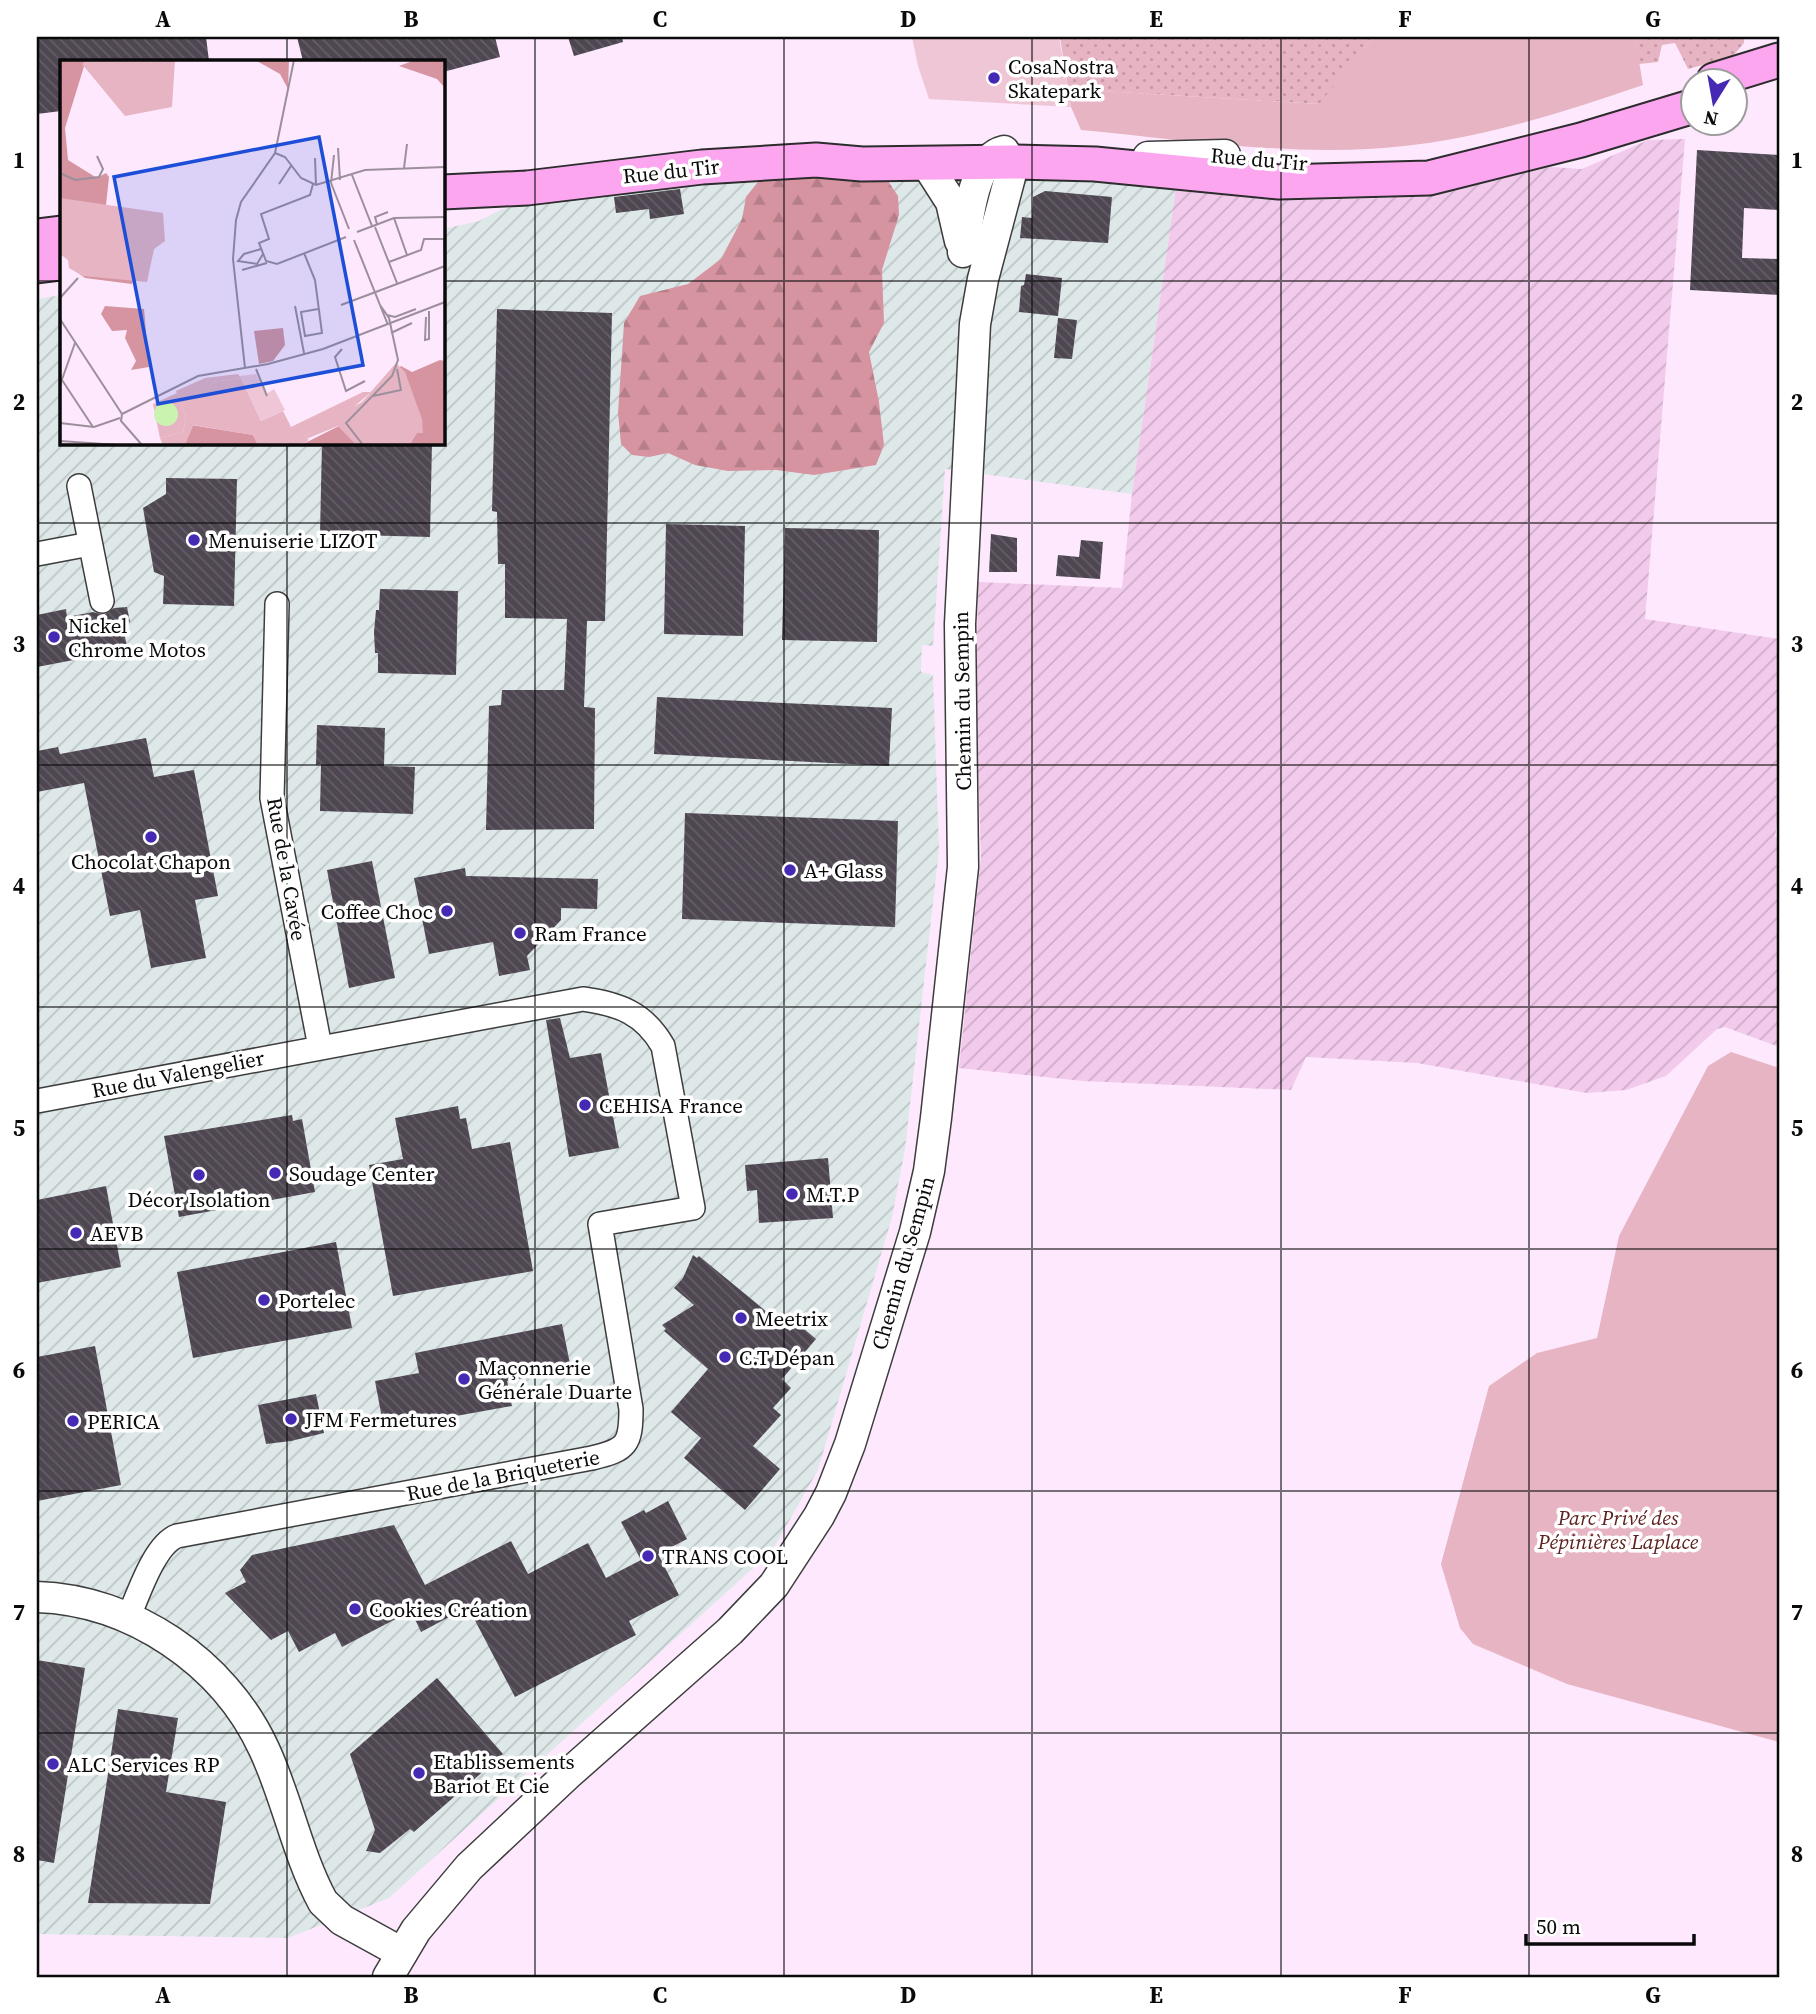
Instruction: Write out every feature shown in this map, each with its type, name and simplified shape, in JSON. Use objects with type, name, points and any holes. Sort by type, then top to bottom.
[{"type":"main road","points":[[1750,69],[1779,60]]},
{"type":"main road","points":[[1750,90],[1779,82]]},
{"type":"main road","name":"Rue du Tir","points":[[816,160],[878,145],[1080,142],[1323,165],[1367,165],[1461,154],[1680,91]]},
{"type":"main road","name":"Rue du Tir","points":[[444,192],[527,188],[690,168],[816,160],[862,164],[1095,164],[1279,181],[1429,178],[1581,140],[1680,110]]},
{"type":"main road","name":"Rue du Tir","points":[[444,207],[527,188]]},
{"type":"main road","points":[[37,236],[60,233]]},
{"type":"main road","points":[[37,266],[60,262]]},
{"type":"street","points":[[1001,162],[1002,151],[1049,151],[1149,158],[1225,155]]},
{"type":"street","name":"Chemin du Sempin","points":[[963,253],[974,186],[1001,162]]},
{"type":"street","name":"Chemin du Sempin","points":[[395,1965],[440,1899],[489,1846],[730,1631],[774,1585],[819,1517],[849,1444],[915,1232],[929,1171],[936,1118],[963,867],[960,624],[975,324],[1001,162]]},
{"type":"street","name":"Chemin du Sempin","points":[[926,163],[951,202],[975,324]]},
{"type":"street","points":[[37,253],[60,250]]},
{"type":"street","points":[[79,486],[102,601]]},
{"type":"street","points":[[37,554],[90,544]]},
{"type":"street","name":"Rue de la Cavée","points":[[277,604],[272,798],[320,1047]]},
{"type":"street","name":"Rue de la Briqueterie","points":[[128,1618],[158,1553],[170,1539],[614,1453],[621,1449],[631,1433],[631,1409],[600,1224],[692,1208],[663,1046],[654,1030],[624,1008],[583,999],[320,1047]]},
{"type":"street","name":"Rue du Valengelier","points":[[37,1101],[320,1047]]},
{"type":"street","points":[[37,1597],[91,1605],[128,1618],[178,1646],[215,1678],[257,1733],[323,1902],[395,1965]]},
{"type":"shaded area","name":"CosaNostra Skatepark","points":[[912,37],[1059,37],[1071,107],[929,99]]},
{"type":"shaded area","points":[[1685,139],[1645,619],[1779,639],[1779,811],[1775,837],[1779,838],[1779,1047],[1725,1027],[1717,1029],[1666,1076],[1626,1090],[1587,1093],[1417,1063],[1306,1057],[1291,1090],[1083,1081],[959,1068],[981,857],[976,707],[978,582],[1122,588],[1132,494],[1176,188],[1305,200],[1388,198],[1552,167],[1582,169],[1648,140]]},
{"type":"shaded area","points":[[761,178],[1078,178],[1176,188],[1132,494],[945,469],[933,646],[922,645],[921,672],[933,675],[939,850],[905,1149],[892,1217],[818,1470],[772,1551],[389,1898],[288,1938],[37,1934],[37,299],[60,295],[60,444],[444,444],[444,229],[479,221],[502,209],[647,188]]},
{"type":"green space","points":[[1060,37],[1374,37],[1320,104],[1068,89]]},
{"type":"green space","points":[[1374,37],[1635,37],[1643,85],[1474,135],[1369,149],[1261,148],[1081,130],[1071,107],[1068,89],[1319,104]]},
{"type":"green space","points":[[1635,37],[1753,37],[1744,39],[1744,43],[1732,57],[1699,66],[1686,66],[1675,43],[1662,45],[1658,62],[1639,64]]},
{"type":"green space","points":[[761,178],[886,178],[898,196],[899,215],[882,270],[884,323],[869,352],[884,445],[876,465],[814,475],[776,470],[728,471],[695,465],[668,453],[649,457],[632,455],[621,444],[618,413],[624,323],[640,296],[688,284],[721,259],[742,219],[746,197]]},
{"type":"green space","name":"Parc Privé des Pépinières Laplace","points":[[1731,1052],[1779,1068],[1779,1742],[1567,1684],[1473,1644],[1460,1628],[1441,1564],[1489,1386],[1537,1353],[1597,1338],[1619,1236],[1708,1066]]},
{"type":"building","points":[[37,37],[206,37],[209,60],[60,60],[60,111],[37,114]]},
{"type":"building","points":[[297,37],[495,37],[500,57],[444,72],[444,60],[303,60]]},
{"type":"building","points":[[568,37],[622,37],[623,42],[574,56]]},
{"type":"building","points":[[1697,150],[1779,155],[1779,210],[1744,208],[1742,258],[1779,259],[1779,295],[1690,290]]},
{"type":"building","points":[[680,189],[684,214],[650,219],[649,209],[616,213],[614,197]]},
{"type":"building","points":[[1045,191],[1112,197],[1108,243],[1020,238],[1022,217],[1032,218],[1033,197]]},
{"type":"building","points":[[1026,274],[1062,278],[1058,316],[1019,312],[1021,286],[1024,285]]},
{"type":"building","points":[[497,309],[612,313],[605,621],[587,621],[584,707],[595,708],[594,829],[486,830],[489,706],[501,705],[502,690],[564,690],[567,619],[505,618],[505,564],[498,564],[497,512],[492,511]]},
{"type":"building","points":[[1058,318],[1077,320],[1072,359],[1054,358]]},
{"type":"building","points":[[322,444],[432,444],[430,537],[320,534]]},
{"type":"building","name":"Menuiserie LIZOT","points":[[166,478],[237,479],[234,606],[163,604],[164,576],[154,572],[143,508],[166,494]]},
{"type":"building","points":[[666,524],[745,526],[743,636],[664,634]]},
{"type":"building","points":[[785,528],[879,530],[877,642],[782,640]]},
{"type":"building","points":[[991,534],[1017,538],[1017,572],[989,572]]},
{"type":"building","points":[[1081,540],[1103,542],[1100,579],[1056,576],[1058,555],[1079,557]]},
{"type":"building","points":[[380,589],[458,591],[456,675],[378,673],[374,632]]},
{"type":"building","points":[[127,607],[130,622],[122,624],[129,655],[106,659],[105,654],[37,667],[37,615],[66,609],[67,617],[93,612],[104,615],[114,608]]},
{"type":"building","points":[[657,697],[892,708],[889,766],[654,754]]},
{"type":"building","points":[[317,725],[385,728],[384,766],[415,767],[413,814],[320,811],[321,764],[316,765]]},
{"type":"building","name":"Chocolat Chapon","points":[[146,738],[154,777],[194,770],[218,896],[195,900],[206,958],[151,968],[140,910],[110,916],[84,783],[37,792],[37,751],[58,747],[60,754]]},
{"type":"building","name":"A+ Glass","points":[[685,813],[898,821],[895,927],[682,919]]},
{"type":"building","points":[[372,861],[395,978],[349,988],[327,870]]},
{"type":"building","points":[[465,868],[466,876],[598,879],[597,909],[561,908],[561,920],[527,956],[530,970],[499,976],[493,942],[429,954],[414,878]]},
{"type":"building","name":"CEHISA France","points":[[560,1018],[570,1058],[601,1053],[619,1148],[569,1157],[546,1020]]},
{"type":"building","points":[[458,1106],[460,1119],[466,1118],[472,1149],[510,1142],[533,1271],[393,1296],[369,1165],[403,1159],[395,1118]]},
{"type":"building","points":[[292,1115],[293,1121],[302,1119],[315,1192],[179,1217],[164,1136]]},
{"type":"building","name":"M.T.P","points":[[828,1158],[833,1218],[759,1223],[757,1190],[747,1191],[745,1165]]},
{"type":"building","name":"AEVB","points":[[106,1186],[121,1267],[37,1283],[37,1200]]},
{"type":"building","name":"Portelec","points":[[336,1242],[352,1328],[193,1358],[177,1272]]},
{"type":"building","points":[[693,1255],[697,1258],[699,1256],[790,1331],[797,1323],[816,1339],[782,1379],[791,1388],[773,1408],[781,1415],[753,1446],[780,1469],[745,1510],[684,1458],[701,1438],[671,1412],[708,1369],[664,1331],[666,1329],[662,1325],[694,1305],[674,1288],[683,1278]]},
{"type":"building","points":[[562,1324],[571,1369],[507,1381],[512,1406],[384,1429],[375,1381],[419,1373],[415,1353]]},
{"type":"building","name":"PERICA","points":[[95,1346],[121,1485],[37,1501],[37,1357]]},
{"type":"building","name":"JFM Fermetures","points":[[316,1394],[324,1433],[266,1444],[258,1405]]},
{"type":"building","name":"Cookies Création","points":[[668,1501],[687,1539],[658,1554],[679,1595],[629,1621],[636,1635],[515,1697],[468,1607],[421,1632],[411,1611],[342,1647],[335,1633],[299,1652],[288,1631],[271,1640],[225,1593],[246,1582],[240,1570],[252,1555],[394,1525],[425,1585],[511,1541],[528,1574],[588,1543],[606,1578],[641,1560],[621,1522]]},
{"type":"building","name":"ALC Services RP","points":[[37,1660],[85,1668],[54,1863],[37,1860]]},
{"type":"building","name":"Etablissements Bariot Et Cie","points":[[437,1678],[503,1754],[414,1832],[410,1829],[380,1853],[366,1851],[375,1830],[350,1754]]},
{"type":"building","points":[[118,1709],[178,1718],[166,1792],[226,1802],[210,1904],[88,1903]]},
{"type":"place","name":"CosaNostra Skatepark","points":[[994,78]]},
{"type":"place","name":"Menuiserie LIZOT","points":[[194,540]]},
{"type":"place","name":"Nickel Chrome Motos","points":[[54,637]]},
{"type":"place","name":"Chocolat Chapon","points":[[151,837]]},
{"type":"place","name":"A+ Glass","points":[[790,870]]},
{"type":"place","name":"Coffee Choc","points":[[447,911]]},
{"type":"place","name":"Ram France","points":[[520,933]]},
{"type":"place","name":"CEHISA France","points":[[585,1105]]},
{"type":"place","name":"Soudage Center","points":[[275,1173]]},
{"type":"place","name":"Décor Isolation","points":[[199,1175]]},
{"type":"place","name":"M.T.P","points":[[792,1194]]},
{"type":"place","name":"AEVB","points":[[76,1233]]},
{"type":"place","name":"Portelec","points":[[264,1300]]},
{"type":"place","name":"Meetrix","points":[[741,1318]]},
{"type":"place","name":"C.T Dépan","points":[[725,1357]]},
{"type":"place","name":"Maçonnerie Générale Duarte","points":[[464,1379]]},
{"type":"place","name":"JFM Fermetures","points":[[291,1419]]},
{"type":"place","name":"PERICA","points":[[73,1421]]},
{"type":"place","name":"TRANS COOL","points":[[648,1556]]},
{"type":"place","name":"Cookies Création","points":[[355,1609]]},
{"type":"place","name":"ALC Services RP","points":[[53,1764]]},
{"type":"place","name":"Etablissements Bariot Et Cie","points":[[419,1773]]}]
